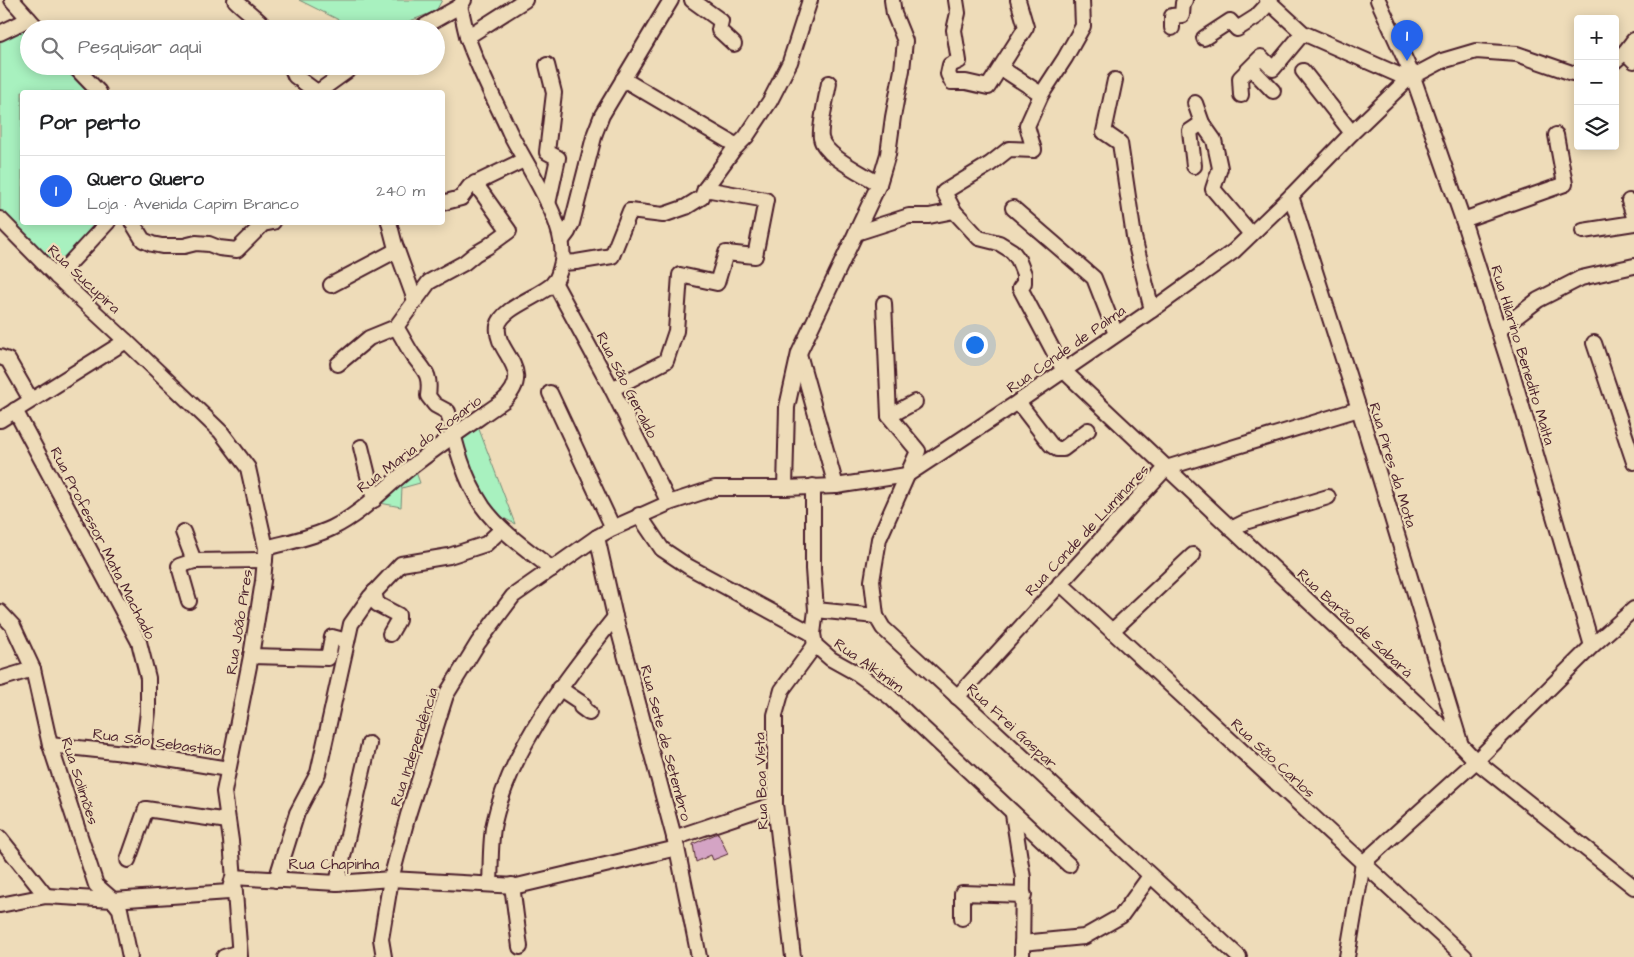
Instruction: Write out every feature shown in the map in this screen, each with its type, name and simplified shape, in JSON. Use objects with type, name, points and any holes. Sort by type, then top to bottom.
[{"type":"street","points":[[12,0],[30,20]]},
{"type":"street","points":[[467,37],[525,0]]},
{"type":"street","points":[[562,240],[572,223],[595,133],[602,115],[671,0]]},
{"type":"street","points":[[692,0],[722,21],[719,30],[734,44]]},
{"type":"street","points":[[562,263],[612,256],[630,212],[663,214],[686,207],[702,197],[705,189],[760,118],[790,62],[810,0]]},
{"type":"street","points":[[785,488],[787,407],[799,353],[879,184],[888,154],[905,41],[894,14],[892,0]]},
{"type":"street","points":[[956,0],[958,13],[954,30],[958,61],[950,65],[948,74],[952,82],[966,82],[988,87],[1026,27],[1018,0]]},
{"type":"street","points":[[856,233],[909,216],[929,216],[954,211],[944,192],[990,164],[1009,149],[1034,150],[1027,126],[1041,94],[1065,58],[1083,26],[1082,0]]},
{"type":"street","points":[[1172,28],[1172,16],[1182,15],[1185,0]]},
{"type":"street","name":"Rua Hilarino Benedito Malta","points":[[1378,0],[1411,78],[1463,220],[1499,330],[1592,646]]},
{"type":"street","points":[[1204,38],[1230,22],[1237,29],[1256,17],[1268,1],[1303,33],[1411,78]]},
{"type":"street","points":[[434,20],[462,3],[467,37],[475,56],[524,160],[548,204],[562,240],[562,263],[559,274],[554,282]]},
{"type":"street","points":[[240,5],[260,20]]},
{"type":"street","points":[[0,33],[20,28]]},
{"type":"street","points":[[1241,95],[1240,78],[1261,58],[1273,69],[1303,33]]},
{"type":"street","points":[[1625,58],[1634,40]]},
{"type":"street","name":"Rua Conde de Palma","points":[[669,503],[715,488],[836,486],[907,475],[1064,371],[1234,251],[1292,196],[1352,133],[1411,78],[1442,61],[1476,52],[1517,54],[1574,73]]},
{"type":"street","points":[[548,65],[554,93],[547,152],[558,158],[548,204]]},
{"type":"street","points":[[1001,68],[1041,94]]},
{"type":"street","points":[[1251,68],[1273,91]]},
{"type":"street","points":[[1303,70],[1352,133]]},
{"type":"street","points":[[83,75],[97,90]]},
{"type":"street","points":[[295,75],[315,90]]},
{"type":"street","points":[[321,90],[342,75]]},
{"type":"street","points":[[623,79],[738,146]]},
{"type":"street","points":[[1115,80],[1104,132],[1120,143],[1134,237],[1152,310]]},
{"type":"street","points":[[829,83],[821,137],[824,146],[846,164],[879,184]]},
{"type":"street","points":[[1195,103],[1202,123],[1214,140],[1220,168],[1213,189],[1251,234]]},
{"type":"street","points":[[1194,166],[1190,131],[1202,123]]},
{"type":"street","points":[[1463,220],[1565,184],[1556,135]]},
{"type":"street","points":[[445,202],[461,198],[470,186],[524,160]]},
{"type":"street","points":[[338,364],[369,338],[396,327],[429,282],[464,263],[509,231],[475,183]]},
{"type":"street","points":[[612,389],[666,361],[676,331],[680,275],[717,283],[726,253],[754,256],[766,200],[705,189]]},
{"type":"street","name":"Rua Pires da Mota","points":[[1292,196],[1359,409],[1460,744]]},
{"type":"street","points":[[1629,201],[1634,217]]},
{"type":"street","points":[[1013,208],[1094,278],[1116,334]]},
{"type":"street","name":"Rua Barão de Sabará","points":[[954,211],[979,238],[999,243],[1012,251],[1018,259],[1024,274],[1024,283],[1020,288],[1064,371],[1476,761],[1634,887]]},
{"type":"street","name":"Rua Sucupira","points":[[0,219],[57,277],[126,341]]},
{"type":"street","points":[[1583,232],[1634,223]]},
{"type":"street","points":[[57,277],[105,225]]},
{"type":"street","points":[[134,225],[144,240],[152,244],[177,246],[196,243],[237,250],[262,225]]},
{"type":"street","points":[[390,225],[415,300]]},
{"type":"street","points":[[331,285],[397,250]]},
{"type":"street","points":[[1499,330],[1538,300],[1581,278],[1634,266]]},
{"type":"street","name":"Rua São Geraldo","points":[[554,282],[612,389],[669,503]]},
{"type":"street","name":"Rua Maria do Rosario","points":[[194,561],[266,554],[331,528],[374,500],[410,469],[503,401],[512,393],[516,383],[514,366],[498,336],[498,325],[505,314],[554,282]]},
{"type":"street","points":[[816,610],[876,616],[872,581],[879,539],[918,451],[889,416],[884,303]]},
{"type":"street","points":[[396,327],[424,368],[430,384],[428,396],[435,405],[448,412],[468,479],[483,506],[502,529],[552,569]]},
{"type":"street","points":[[0,420],[126,341]]},
{"type":"street","name":"Rua João Pires","points":[[126,341],[222,432],[248,468],[266,554],[251,656],[224,792],[240,955]]},
{"type":"street","points":[[1594,343],[1634,462]]},
{"type":"street","points":[[799,353],[836,486]]},
{"type":"street","points":[[0,357],[8,360],[31,400]]},
{"type":"street","points":[[550,393],[614,528]]},
{"type":"street","points":[[889,416],[916,402]]},
{"type":"street","points":[[1018,402],[1057,449],[1063,449],[1088,430]]},
{"type":"street","name":"Rua Conde de Luminares","points":[[956,697],[1166,468],[1359,409]]},
{"type":"street","name":"Rua Professor Mata Machado","points":[[15,410],[139,642],[148,678],[148,711],[143,755]]},
{"type":"street","points":[[361,447],[374,500]]},
{"type":"street","points":[[814,486],[813,570],[816,610],[814,640]]},
{"type":"street","points":[[1231,529],[1245,522],[1328,497]]},
{"type":"street","name":"Rua Independência","points":[[384,957],[381,939],[392,880],[408,815],[446,695],[478,643],[513,596],[597,537],[640,515],[669,503]]},
{"type":"street","name":"Rua Alkimim","points":[[640,515],[662,549],[689,567],[814,640],[831,659],[858,674],[890,697],[1069,865]]},
{"type":"street","points":[[276,880],[297,813],[318,772],[351,624],[374,592],[401,564],[449,556],[486,544],[502,529]]},
{"type":"street","points":[[183,532],[194,561],[179,566],[189,601]]},
{"type":"street","name":"Rua Sete de Setembro","points":[[597,537],[615,617],[676,843],[699,957]]},
{"type":"street","points":[[1112,631],[1193,555]]},
{"type":"street","name":"Rua São Carlos","points":[[1060,583],[1465,957]]},
{"type":"street","points":[[374,592],[377,604],[398,615],[398,620],[390,634]]},
{"type":"street","points":[[1347,957],[1363,863],[1476,761],[1592,646],[1634,609]]},
{"type":"street","name":"Rua Solimões","points":[[0,612],[14,626],[33,669],[50,745],[96,885],[120,909],[130,957]]},
{"type":"street","name":"Rua Frei Gaspar","points":[[876,616],[883,628],[956,697],[1239,957]]},
{"type":"street","points":[[490,884],[494,824],[513,767],[560,688],[615,617]]},
{"type":"street","points":[[251,656],[328,658],[332,637],[347,641]]},
{"type":"street","name":"Rua Boa Vista","points":[[793,957],[775,804],[775,715],[782,690],[814,640]]},
{"type":"street","points":[[0,679],[33,669]]},
{"type":"street","points":[[560,688],[583,704],[581,707],[589,713]]},
{"type":"street","points":[[337,883],[369,744]]},
{"type":"street","name":"Rua São Sebastião","points":[[50,745],[143,755],[228,769]]},
{"type":"street","name":"Rua Chapinha","points":[[233,877],[337,883],[392,880],[517,886],[676,843],[775,804]]},
{"type":"street","points":[[128,860],[146,809],[228,821]]},
{"type":"street","points":[[1013,814],[1023,878],[1022,957]]},
{"type":"street","points":[[0,838],[46,896]]},
{"type":"street","points":[[1022,943],[1084,937],[1121,916],[1150,876]]},
{"type":"street","points":[[0,905],[46,896],[113,900],[229,892],[233,877]]},
{"type":"street","points":[[512,885],[520,947]]},
{"type":"street","points":[[962,918],[962,893],[1024,895]]},
{"type":"street","points":[[224,957],[240,955]]},
{"type":"green space","points":[[299,0],[442,0],[436,11],[412,20],[339,20]]},
{"type":"green space","points":[[20,26],[20,75],[81,75],[95,90],[20,90],[20,225],[102,225],[55,270],[0,216],[0,36]]},
{"type":"green space","points":[[477,424],[515,524],[498,515],[474,477],[460,432]]},
{"type":"green space","points":[[415,469],[420,483],[402,488],[401,507],[380,503],[398,483]]},
{"type":"building","points":[[718,833],[728,854],[713,860],[711,855],[696,862],[693,844]]},
{"type":"place","name":"Quero Quero","points":[[1407,61]]}]
